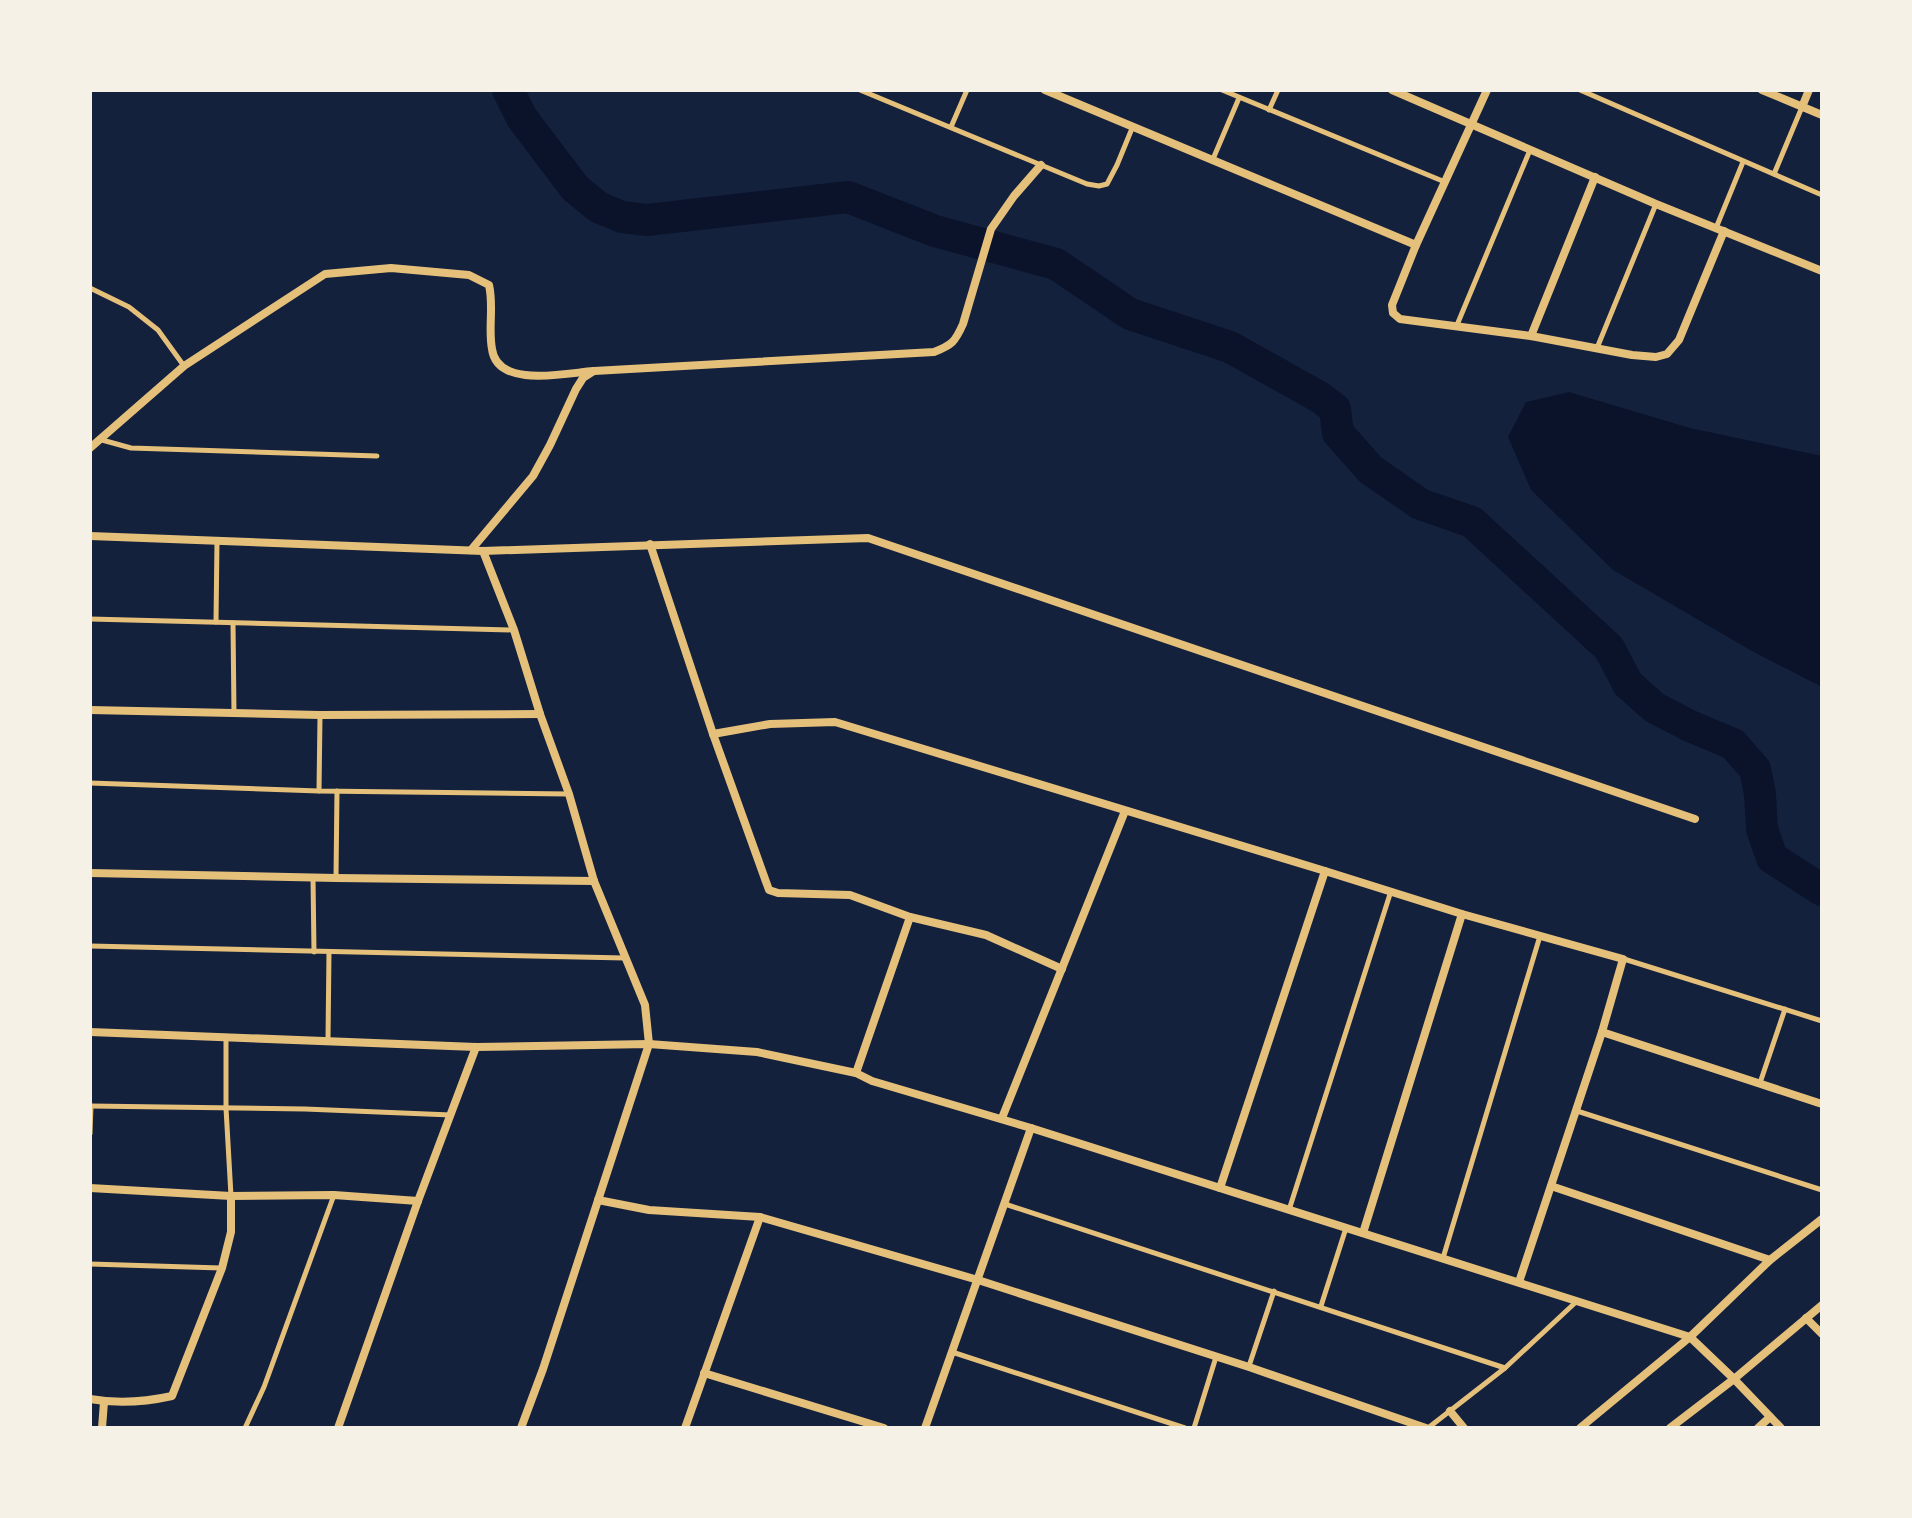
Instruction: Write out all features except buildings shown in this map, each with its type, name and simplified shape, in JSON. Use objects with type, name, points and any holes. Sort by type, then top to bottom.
[{"type":"street","points":[[1045,90],[1416,245]]},
{"type":"street","points":[[1392,90],[1656,204],[1822,271]]},
{"type":"street","points":[[1487,90],[1392,305],[1393,313],[1400,319],[1531,336],[1632,355],[1656,357],[1667,354],[1679,340],[1720,229]]},
{"type":"street","points":[[1762,90],[1822,115]]},
{"type":"street","points":[[1802,107],[1809,90]]},
{"type":"street","points":[[90,448],[184,366],[325,274],[391,268],[469,275],[489,285],[492,296],[492,352],[499,364],[509,372],[530,376],[934,352],[950,346],[957,337],[991,229],[1041,165]]},
{"type":"street","points":[[1531,336],[1595,177]]},
{"type":"street","points":[[471,550],[533,476],[576,389],[583,378],[594,371]]},
{"type":"street","points":[[90,536],[483,551],[868,538],[1695,819]]},
{"type":"street","points":[[650,544],[769,890],[778,893],[850,895],[910,917],[986,935],[1062,969]]},
{"type":"street","points":[[483,551],[514,630],[569,794],[594,881],[645,1005],[649,1044],[521,1428]]},
{"type":"street","points":[[90,710],[320,715],[540,714]]},
{"type":"street","points":[[713,734],[770,724],[835,722],[1462,914],[1623,959],[1577,1111],[1519,1282]]},
{"type":"street","points":[[1002,1118],[1125,811]]},
{"type":"street","points":[[1220,1188],[1325,871]]},
{"type":"street","points":[[90,873],[594,881]]},
{"type":"street","points":[[1363,1233],[1462,914]]},
{"type":"street","points":[[856,1073],[910,917]]},
{"type":"street","points":[[90,1032],[476,1047],[649,1044],[757,1052],[856,1073],[872,1081],[1002,1118],[1690,1337],[1781,1428]]},
{"type":"street","points":[[1602,1032],[1822,1104]]},
{"type":"street","points":[[338,1428],[476,1047]]},
{"type":"street","points":[[925,1428],[1031,1128]]},
{"type":"street","points":[[1551,1186],[1770,1260]]},
{"type":"street","points":[[90,1188],[231,1196],[334,1195],[418,1201]]},
{"type":"street","points":[[90,1399],[148,1402],[172,1396],[222,1268],[231,1232],[231,1196]]},
{"type":"street","points":[[598,1200],[649,1210],[760,1217],[978,1280],[1427,1428]]},
{"type":"street","points":[[685,1428],[760,1217]]},
{"type":"street","points":[[1580,1428],[1690,1337],[1770,1260],[1822,1219]]},
{"type":"street","points":[[1670,1428],[1822,1305]]},
{"type":"street","points":[[1806,1318],[1822,1334]]},
{"type":"street","points":[[704,1373],[857,1424],[884,1428]]},
{"type":"street","points":[[102,1428],[104,1402]]},
{"type":"street","points":[[1450,1411],[1464,1428]]},
{"type":"street","points":[[1758,1428],[1770,1417]]},
{"type":"lane","points":[[860,90],[1087,184],[1099,186],[1107,184],[1133,126]]},
{"type":"lane","points":[[951,127],[967,90]]},
{"type":"lane","points":[[1222,90],[1445,182]]},
{"type":"lane","points":[[1269,110],[1278,90]]},
{"type":"lane","points":[[1580,90],[1822,195]]},
{"type":"lane","points":[[1213,159],[1239,97]]},
{"type":"lane","points":[[1774,174],[1802,107]]},
{"type":"lane","points":[[1457,325],[1530,150]]},
{"type":"lane","points":[[1720,229],[1743,162]]},
{"type":"lane","points":[[1597,349],[1656,204]]},
{"type":"lane","points":[[90,288],[129,307],[158,330],[184,366]]},
{"type":"lane","points":[[101,439],[131,448],[377,456]]},
{"type":"lane","points":[[216,622],[217,540]]},
{"type":"lane","points":[[90,619],[514,630]]},
{"type":"lane","points":[[233,623],[234,714]]},
{"type":"lane","points":[[319,791],[320,715]]},
{"type":"lane","points":[[90,783],[319,791],[569,794]]},
{"type":"lane","points":[[336,878],[337,791]]},
{"type":"lane","points":[[313,877],[314,952]]},
{"type":"lane","points":[[1289,1210],[1391,891]]},
{"type":"lane","points":[[1443,1258],[1540,936]]},
{"type":"lane","points":[[90,946],[625,958]]},
{"type":"lane","points":[[328,1040],[329,952]]},
{"type":"lane","points":[[1623,959],[1822,1021]]},
{"type":"lane","points":[[1760,1083],[1785,1009]]},
{"type":"lane","points":[[226,1037],[231,1196]]},
{"type":"lane","points":[[90,1134],[90,1106],[451,1115]]},
{"type":"lane","points":[[1577,1111],[1822,1190]]},
{"type":"lane","points":[[245,1428],[264,1387],[334,1195]]},
{"type":"lane","points":[[1005,1204],[1505,1368]]},
{"type":"lane","points":[[1321,1306],[1346,1228]]},
{"type":"lane","points":[[90,1264],[222,1268]]},
{"type":"lane","points":[[1249,1367],[1274,1291]]},
{"type":"lane","points":[[1427,1428],[1505,1368],[1578,1301]]},
{"type":"lane","points":[[952,1352],[1185,1428]]},
{"type":"lane","points":[[1194,1428],[1216,1357]]},
{"type":"water","points":[[1569,392],[1690,428],[1822,456],[1822,687],[1750,650],[1613,570],[1531,490],[1508,437],[1526,402]]},
{"type":"waterway","points":[[508,90],[522,118],[575,188],[598,207],[622,217],[647,220],[848,197],[935,231],[1056,264],[1130,314],[1230,347],[1321,398],[1335,409],[1338,433],[1371,470],[1420,504],[1472,522],[1609,648],[1628,684],[1655,708],[1733,744],[1755,769],[1762,829],[1772,858],[1822,890]]}]
